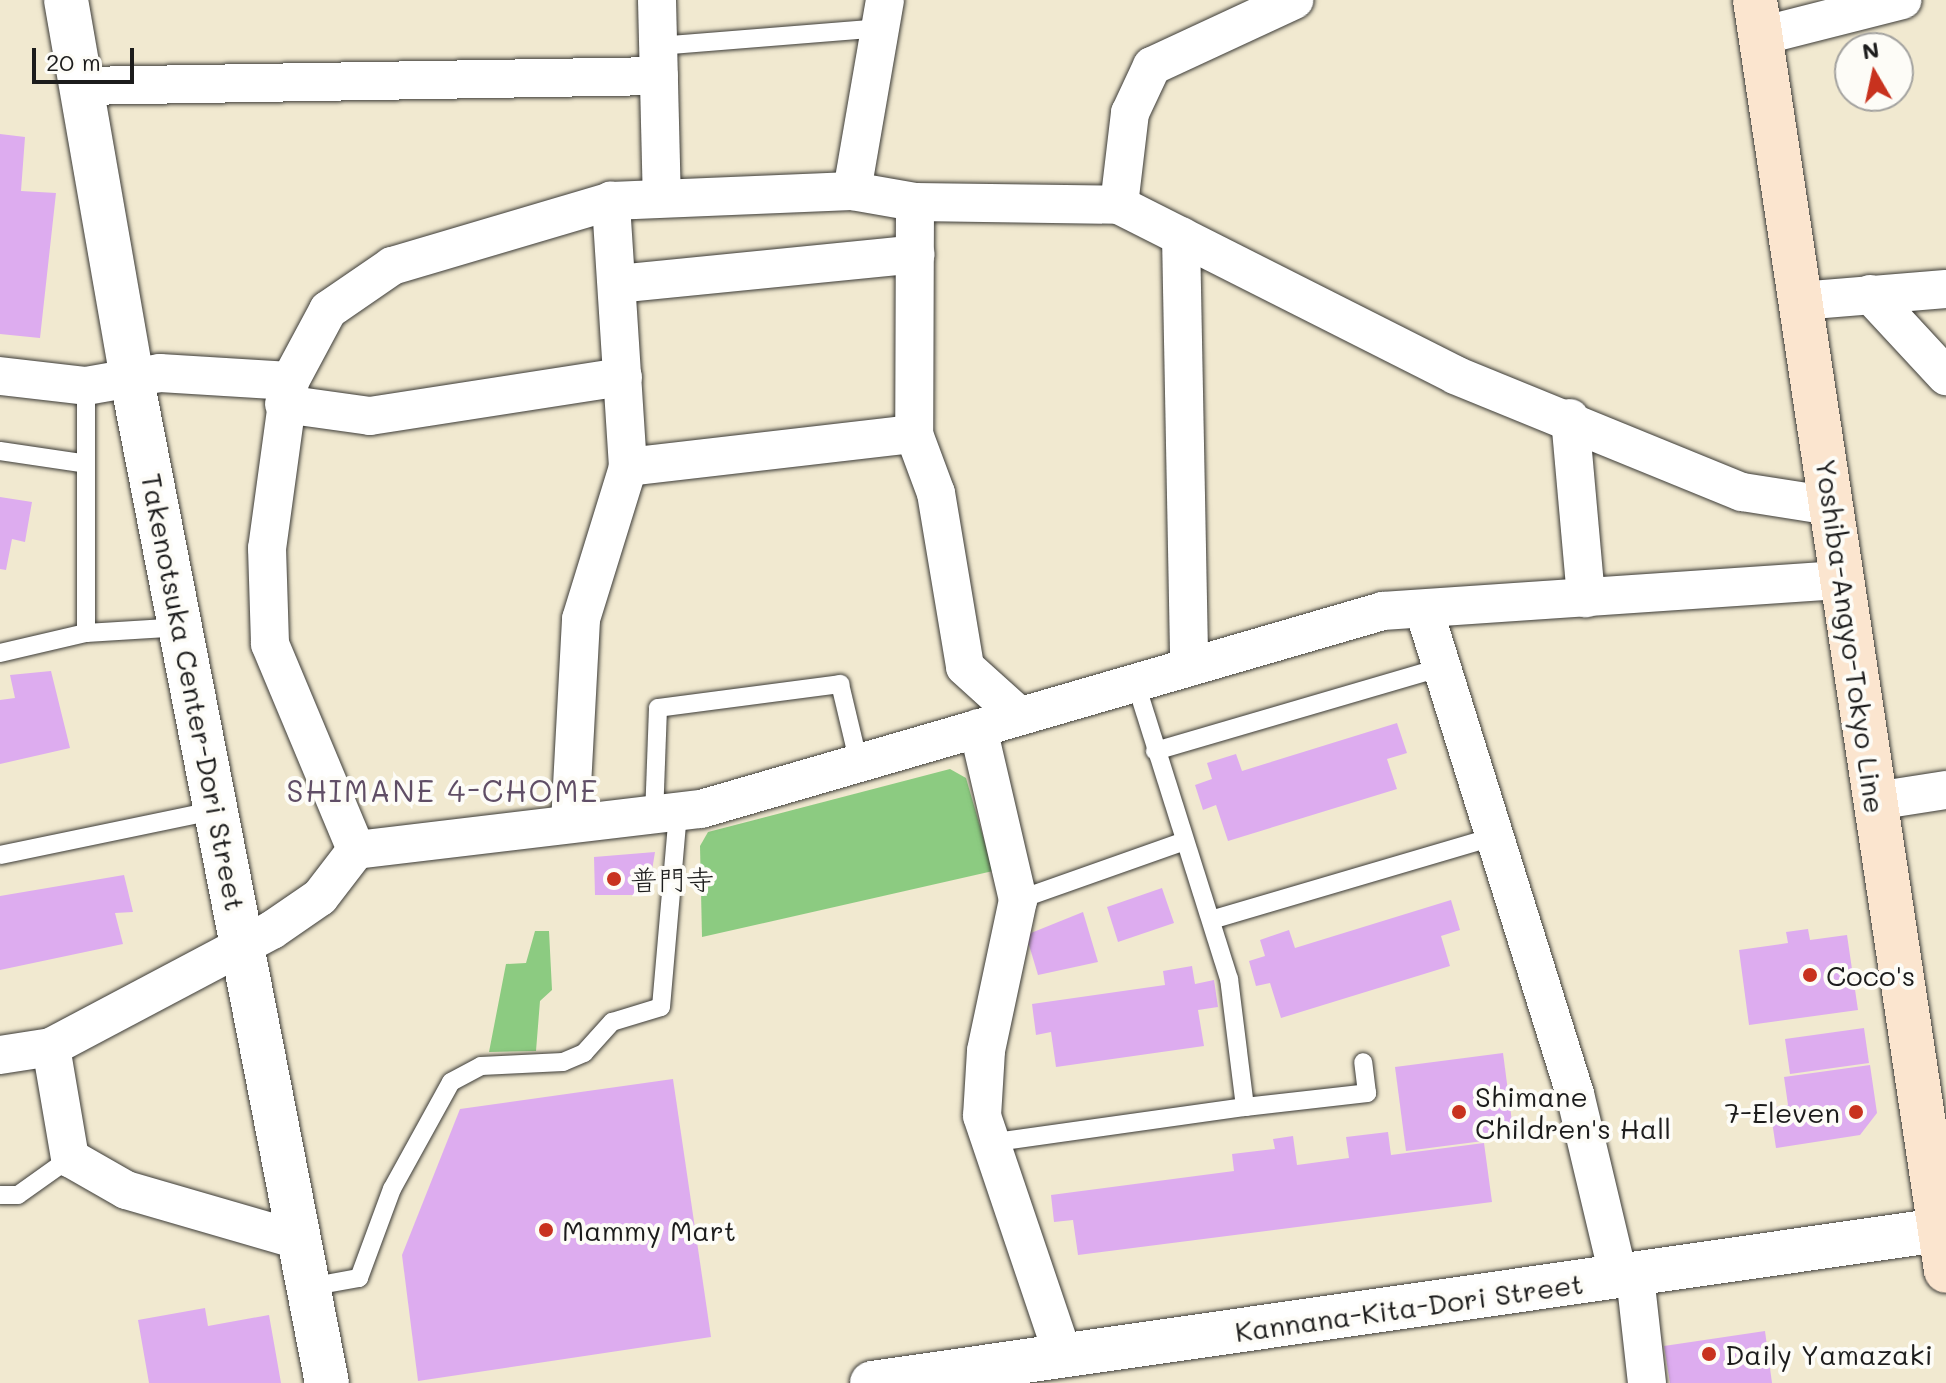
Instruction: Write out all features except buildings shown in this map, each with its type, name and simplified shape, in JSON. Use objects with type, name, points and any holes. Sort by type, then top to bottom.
[{"type":"main road","name":"Yoshiba-Angyo-Tokyo Line","points":[[1758,18],[1875,801],[1938,1168],[1944,1244]]},
{"type":"street","name":"Takenotsuka Center-Dori Street","points":[[66,0],[132,380],[185,627],[327,1383]]},
{"type":"street","points":[[657,0],[662,198]]},
{"type":"street","points":[[1119,205],[1130,113],[1152,66],[1294,0]]},
{"type":"street","points":[[1758,18],[1902,0]]},
{"type":"street","points":[[852,191],[884,14]]},
{"type":"street","points":[[81,86],[659,61]]},
{"type":"street","points":[[356,850],[270,644],[267,548],[287,393],[328,310],[392,266],[611,201],[852,191],[915,202],[1119,205],[1455,375],[1570,418],[1742,492],[1831,506]]},
{"type":"street","points":[[570,823],[581,619],[628,467],[611,201]]},
{"type":"street","points":[[915,202],[914,434],[936,493],[965,667],[1017,714]]},
{"type":"street","points":[[1181,236],[1189,667]]},
{"type":"street","points":[[617,284],[915,254]]},
{"type":"street","points":[[1800,301],[1946,289]]},
{"type":"street","points":[[1870,294],[1946,376]]},
{"type":"street","points":[[0,376],[86,386],[160,373],[287,393],[370,416],[623,377]]},
{"type":"street","points":[[1570,418],[1586,598]]},
{"type":"street","points":[[628,467],[914,434]]},
{"type":"street","points":[[0,1055],[51,1047],[243,943],[320,897],[356,850],[570,823],[666,815],[860,768],[1017,714],[1383,611],[1842,580]]},
{"type":"street","points":[[1424,610],[1575,1094],[1627,1277],[1647,1383]]},
{"type":"street","points":[[978,728],[1018,900],[986,1051],[982,1116],[1063,1355]]},
{"type":"street","points":[[1875,801],[1946,790]]},
{"type":"street","points":[[51,1047],[70,1158],[126,1190],[301,1241]]},
{"type":"street","name":"Kannana-Kita-Dori Street","points":[[872,1383],[1627,1277],[1944,1244]]},
{"type":"lane","points":[[659,61],[884,14]]},
{"type":"lane","points":[[86,386],[81,463],[86,633]]},
{"type":"lane","points":[[0,451],[81,463]]},
{"type":"lane","points":[[0,653],[86,633],[185,627]]},
{"type":"lane","points":[[1155,751],[1443,667]]},
{"type":"lane","points":[[1135,681],[1182,842],[1229,979],[1245,1107]]},
{"type":"lane","points":[[309,1287],[359,1278],[392,1189],[451,1082],[481,1066],[563,1062],[584,1053],[612,1022],[661,1007],[666,815],[658,708],[840,684],[860,768]]},
{"type":"lane","points":[[0,855],[218,810]]},
{"type":"lane","points":[[1211,920],[1496,836]]},
{"type":"lane","points":[[1018,900],[1182,842]]},
{"type":"lane","points":[[989,1143],[1367,1093],[1363,1062]]},
{"type":"lane","points":[[0,1195],[18,1195],[70,1158]]},
{"type":"green space","points":[[950,769],[966,778],[993,871],[702,937],[700,846],[708,832]]},
{"type":"green space","points":[[535,931],[549,931],[552,990],[540,1001],[536,1051],[489,1052],[506,964],[526,963]]},
{"type":"place","name":"普門寺","points":[[614,879]]},
{"type":"place","name":"Coco's","points":[[1810,975]]},
{"type":"place","name":"Shimane Children's Hall","points":[[1459,1112]]},
{"type":"place","name":"7-Eleven","points":[[1856,1112]]},
{"type":"place","name":"Mammy Mart","points":[[546,1230]]},
{"type":"place","name":"Daily Yamazaki","points":[[1709,1354]]},
{"type":"district","name":"SHIMANE 4-CHOME","points":[[443,790]]}]
